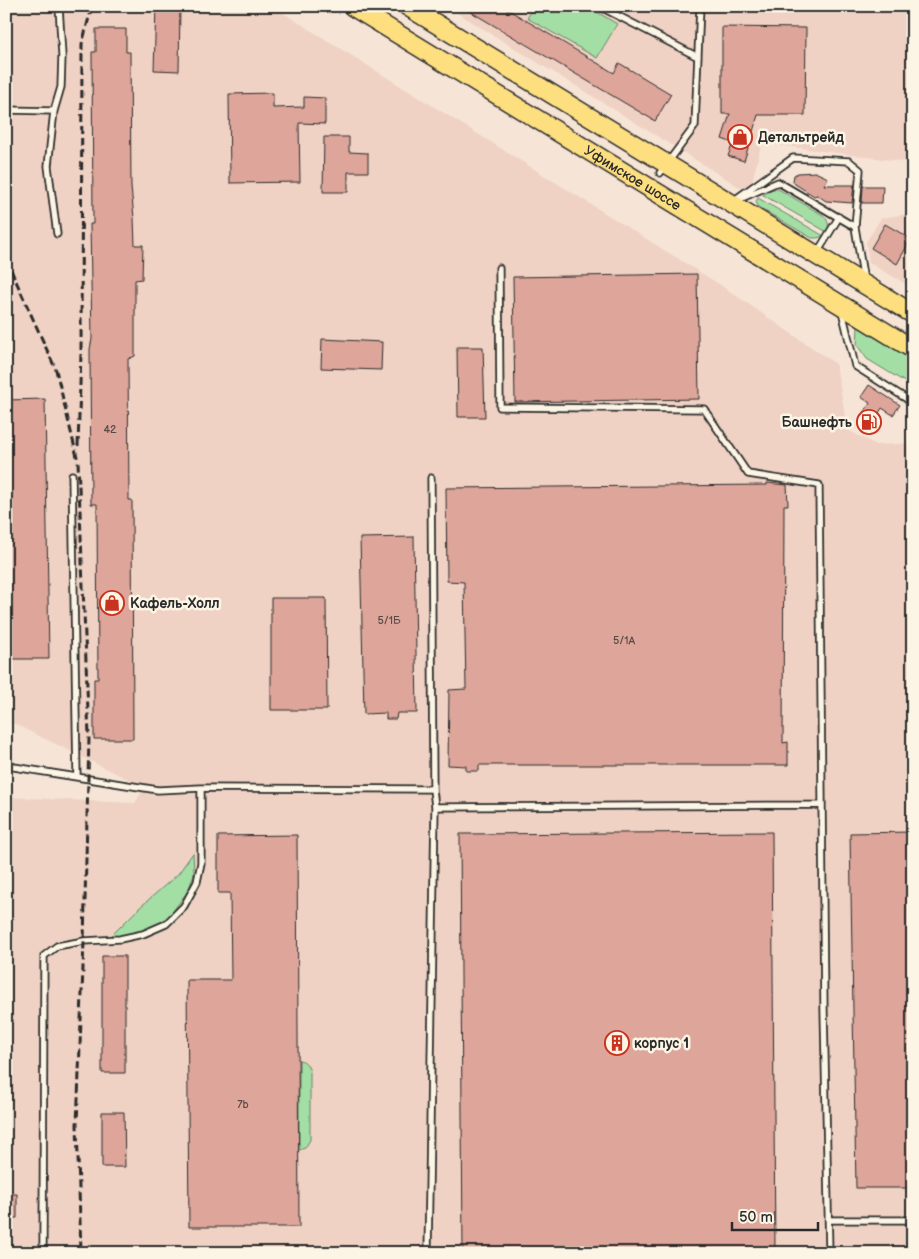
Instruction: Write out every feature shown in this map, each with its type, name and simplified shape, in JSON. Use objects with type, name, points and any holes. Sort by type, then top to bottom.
[{"type":"main road","name":"Уфимское шоссе","points":[[352,6],[913,349]]},
{"type":"main road","name":"Уфимское шоссе","points":[[407,6],[663,169],[729,204],[913,314]]},
{"type":"lane","points":[[57,234],[48,166],[54,111],[62,87],[60,6]]},
{"type":"lane","points":[[598,6],[698,57]]},
{"type":"lane","points":[[663,169],[695,126],[700,6]]},
{"type":"lane","points":[[6,110],[54,111]]},
{"type":"lane","points":[[729,204],[793,158],[848,161],[860,170],[855,227],[865,285]]},
{"type":"lane","points":[[729,204],[778,182],[855,227]]},
{"type":"lane","points":[[816,255],[839,217]]},
{"type":"lane","points":[[499,268],[500,408],[704,409],[748,474],[819,485],[829,1253]]},
{"type":"lane","points":[[840,306],[855,366],[913,403]]},
{"type":"lane","points":[[72,475],[77,777]]},
{"type":"lane","points":[[428,1253],[435,807],[433,789],[431,478]]},
{"type":"lane","points":[[6,762],[14,767],[158,790],[201,788],[433,789]]},
{"type":"lane","points":[[43,1253],[44,956],[57,946],[84,941],[120,939],[143,934],[166,924],[184,906],[197,882],[201,863],[201,788]]},
{"type":"lane","points":[[435,807],[822,805]]},
{"type":"lane","points":[[829,1220],[913,1220]]},
{"type":"shaded area","points":[[6,6],[272,6],[719,284],[836,364],[848,430],[876,445],[913,443],[913,1253],[6,1253],[6,797],[135,803],[144,787],[6,720]]},
{"type":"shaded area","points":[[446,6],[913,6],[913,163],[762,143],[749,193]]},
{"type":"shaded area","points":[[913,213],[913,288],[869,263],[866,242],[881,218]]},
{"type":"green space","points":[[535,6],[587,6],[617,24],[597,58],[527,18]]},
{"type":"green space","points":[[772,189],[778,189],[823,215],[828,223],[827,232],[763,195]]},
{"type":"green space","points":[[758,198],[824,236],[812,238],[758,207],[756,201]]},
{"type":"green space","points":[[858,326],[913,360],[913,387],[867,359],[857,345]]},
{"type":"green space","points":[[193,853],[194,874],[188,891],[164,923],[142,931],[109,938],[138,909],[178,874]]},
{"type":"green space","points":[[299,1060],[306,1064],[310,1072],[310,1140],[305,1148],[299,1150]]},
{"type":"building","points":[[156,6],[180,6],[179,71],[154,70]]},
{"type":"building","points":[[461,6],[502,6],[614,73],[619,63],[671,94],[655,121]]},
{"type":"building","points":[[722,27],[806,28],[805,115],[758,115],[744,161],[728,156],[733,143],[722,139],[730,114],[722,114]]},
{"type":"building","points":[[96,29],[126,29],[126,52],[130,52],[131,187],[135,245],[143,245],[142,279],[135,280],[135,356],[128,359],[129,500],[132,500],[133,739],[94,739],[94,679],[98,679],[97,504],[91,504],[90,349],[92,339],[90,224],[93,224],[92,52],[96,52]]},
{"type":"building","points":[[273,93],[273,108],[304,107],[304,97],[325,98],[325,124],[299,123],[300,182],[230,183],[229,94]]},
{"type":"building","points":[[324,137],[349,137],[349,152],[368,153],[368,172],[348,172],[348,192],[323,192]]},
{"type":"building","points":[[815,172],[828,178],[824,185],[854,185],[852,203],[826,201],[817,195],[814,196],[793,181],[794,175],[798,173]]},
{"type":"building","points":[[863,186],[883,186],[882,203],[862,203]]},
{"type":"building","points":[[885,224],[911,239],[897,264],[871,248]]},
{"type":"building","points":[[697,274],[699,399],[515,402],[513,277]]},
{"type":"building","points":[[322,339],[382,342],[381,370],[321,368]]},
{"type":"building","points":[[457,347],[483,347],[485,417],[458,417]]},
{"type":"building","points":[[869,385],[900,405],[893,415],[882,408],[871,426],[860,419],[870,403],[861,397]]},
{"type":"building","points":[[45,399],[49,659],[6,659],[6,400]]},
{"type":"building","points":[[767,483],[787,485],[788,505],[784,505],[783,743],[788,742],[788,765],[479,765],[479,771],[466,771],[466,766],[448,765],[449,690],[466,689],[464,582],[447,581],[446,488],[767,485]]},
{"type":"building","points":[[414,537],[417,713],[397,713],[396,719],[386,719],[386,713],[364,714],[360,538]]},
{"type":"building","points":[[271,598],[326,598],[327,710],[271,710]]},
{"type":"building","name":"корпус 1","points":[[772,832],[775,1253],[463,1253],[460,834]]},
{"type":"building","points":[[913,832],[913,1188],[856,1188],[850,833]]},
{"type":"building","points":[[297,835],[299,1227],[189,1227],[187,980],[231,980],[230,893],[218,893],[218,836]]},
{"type":"building","points":[[102,956],[125,956],[125,1073],[102,1073]]},
{"type":"building","points":[[102,1112],[124,1112],[125,1167],[102,1167]]},
{"type":"building","points":[[6,1194],[17,1194],[17,1218],[6,1218]]},
{"type":"railway","points":[[78,446],[81,353],[82,44],[92,6]]},
{"type":"railway","points":[[6,259],[56,370],[78,461],[89,737],[77,1125],[81,1253]]},
{"type":"place","name":"Детальтрейд","points":[[740,137]]},
{"type":"place","name":"Башнефть","points":[[869,422]]},
{"type":"place","name":"Кафель-Холл","points":[[112,603]]},
{"type":"place","name":"корпус 1","points":[[617,1043]]}]
